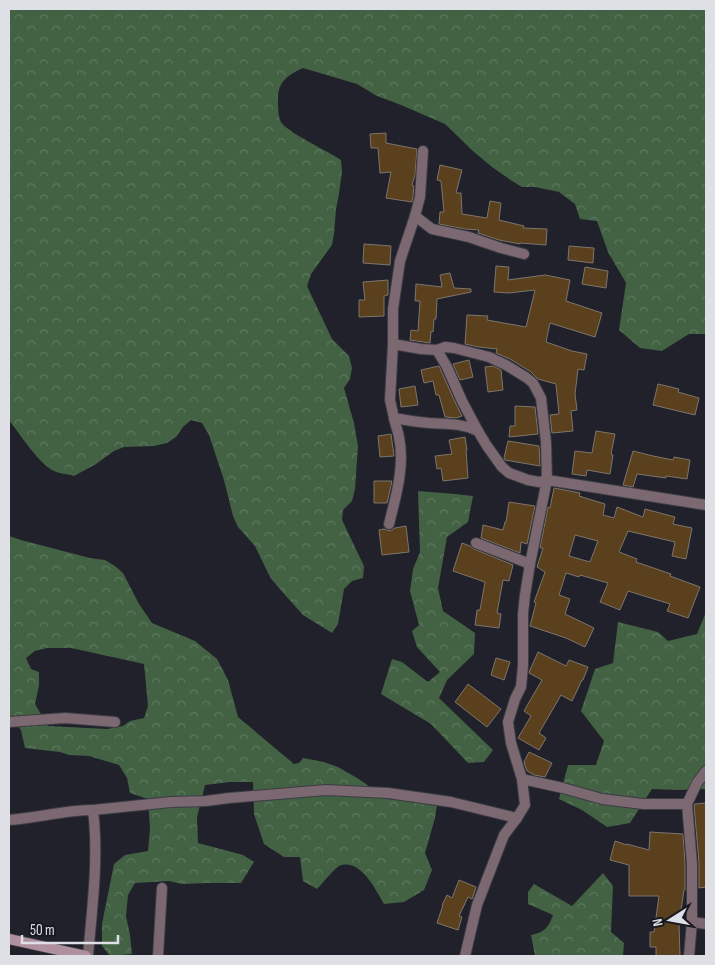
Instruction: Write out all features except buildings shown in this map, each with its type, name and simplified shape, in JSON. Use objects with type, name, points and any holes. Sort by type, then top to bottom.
[{"type":"main road","points":[[9,940],[87,956]]},
{"type":"street","points":[[389,524],[398,484],[401,455],[399,437],[390,400],[393,309],[400,261],[420,197],[423,150]]},
{"type":"street","points":[[415,216],[432,229],[469,237],[524,254]]},
{"type":"street","points":[[393,344],[437,350],[454,348],[489,357],[527,378],[533,383],[541,398],[546,442],[547,480],[530,564],[523,614],[521,687],[515,698],[508,722],[511,743],[522,779],[525,805],[504,835],[478,905],[465,956]]},
{"type":"street","points":[[437,350],[478,431],[502,467],[509,472],[528,480],[539,482],[547,480],[706,505]]},
{"type":"street","points":[[394,418],[421,422],[452,423],[468,426],[478,431]]},
{"type":"street","points":[[476,543],[530,564]]},
{"type":"street","points":[[9,722],[65,718],[115,722]]},
{"type":"street","points":[[689,956],[692,922],[692,864],[687,804],[697,783],[706,770]]},
{"type":"street","points":[[522,779],[602,799],[644,804],[687,804]]},
{"type":"street","points":[[9,820],[29,819],[78,810],[326,790],[388,793],[451,802],[517,818]]},
{"type":"street","points":[[87,956],[95,876],[93,810]]},
{"type":"street","points":[[158,956],[162,888]]},
{"type":"street","points":[[692,922],[706,924]]},
{"type":"green space","points":[[9,9],[706,9],[706,334],[689,334],[662,351],[640,348],[619,330],[626,283],[608,252],[597,221],[580,219],[575,204],[559,192],[535,187],[522,187],[492,167],[445,124],[377,96],[357,84],[303,68],[288,76],[282,83],[278,93],[278,111],[281,122],[300,136],[341,160],[342,171],[332,245],[311,274],[307,286],[332,339],[349,356],[352,368],[350,379],[344,388],[354,423],[358,446],[355,489],[352,501],[343,510],[342,520],[364,566],[363,578],[352,581],[344,589],[338,624],[332,633],[303,615],[278,587],[270,577],[255,546],[238,527],[209,435],[202,423],[191,420],[176,437],[167,443],[154,446],[124,447],[114,451],[74,476],[48,468],[9,420]]},
{"type":"green space","points":[[418,491],[473,496],[468,522],[447,537],[438,588],[443,611],[475,633],[474,654],[447,680],[439,698],[493,750],[484,762],[468,763],[431,724],[381,694],[392,659],[402,662],[428,682],[440,672],[417,647],[412,631],[419,625],[410,591],[413,569],[420,552]]},
{"type":"green space","points":[[9,536],[90,558],[105,560],[115,566],[123,573],[139,604],[152,623],[195,641],[217,659],[228,680],[238,717],[294,764],[299,763],[303,758],[324,762],[338,767],[388,799],[437,805],[425,853],[432,870],[424,890],[404,902],[384,904],[366,876],[354,866],[347,864],[339,866],[317,889],[303,881],[300,857],[284,857],[264,844],[254,814],[253,782],[205,785],[197,817],[198,843],[243,855],[254,862],[241,883],[182,884],[169,881],[135,883],[128,895],[126,916],[132,954],[110,956],[102,946],[102,924],[114,864],[125,855],[148,851],[150,829],[148,799],[130,793],[127,778],[119,765],[89,756],[25,748],[21,730],[9,715]],"holes":[[[47,648],[71,648],[144,664],[148,706],[144,718],[130,721],[123,726],[107,729],[48,726],[35,704],[39,686],[39,672],[31,669],[26,658],[35,651]]]},
{"type":"green space","points":[[706,612],[706,789],[652,789],[630,823],[607,827],[582,810],[559,799],[568,765],[596,765],[604,741],[581,711],[595,669],[613,663],[618,622],[658,632],[668,641],[697,634]]},
{"type":"green space","points":[[603,873],[613,886],[611,932],[624,943],[623,956],[535,956],[531,935],[545,929],[553,915],[528,904],[528,892],[534,884],[572,906]]}]
